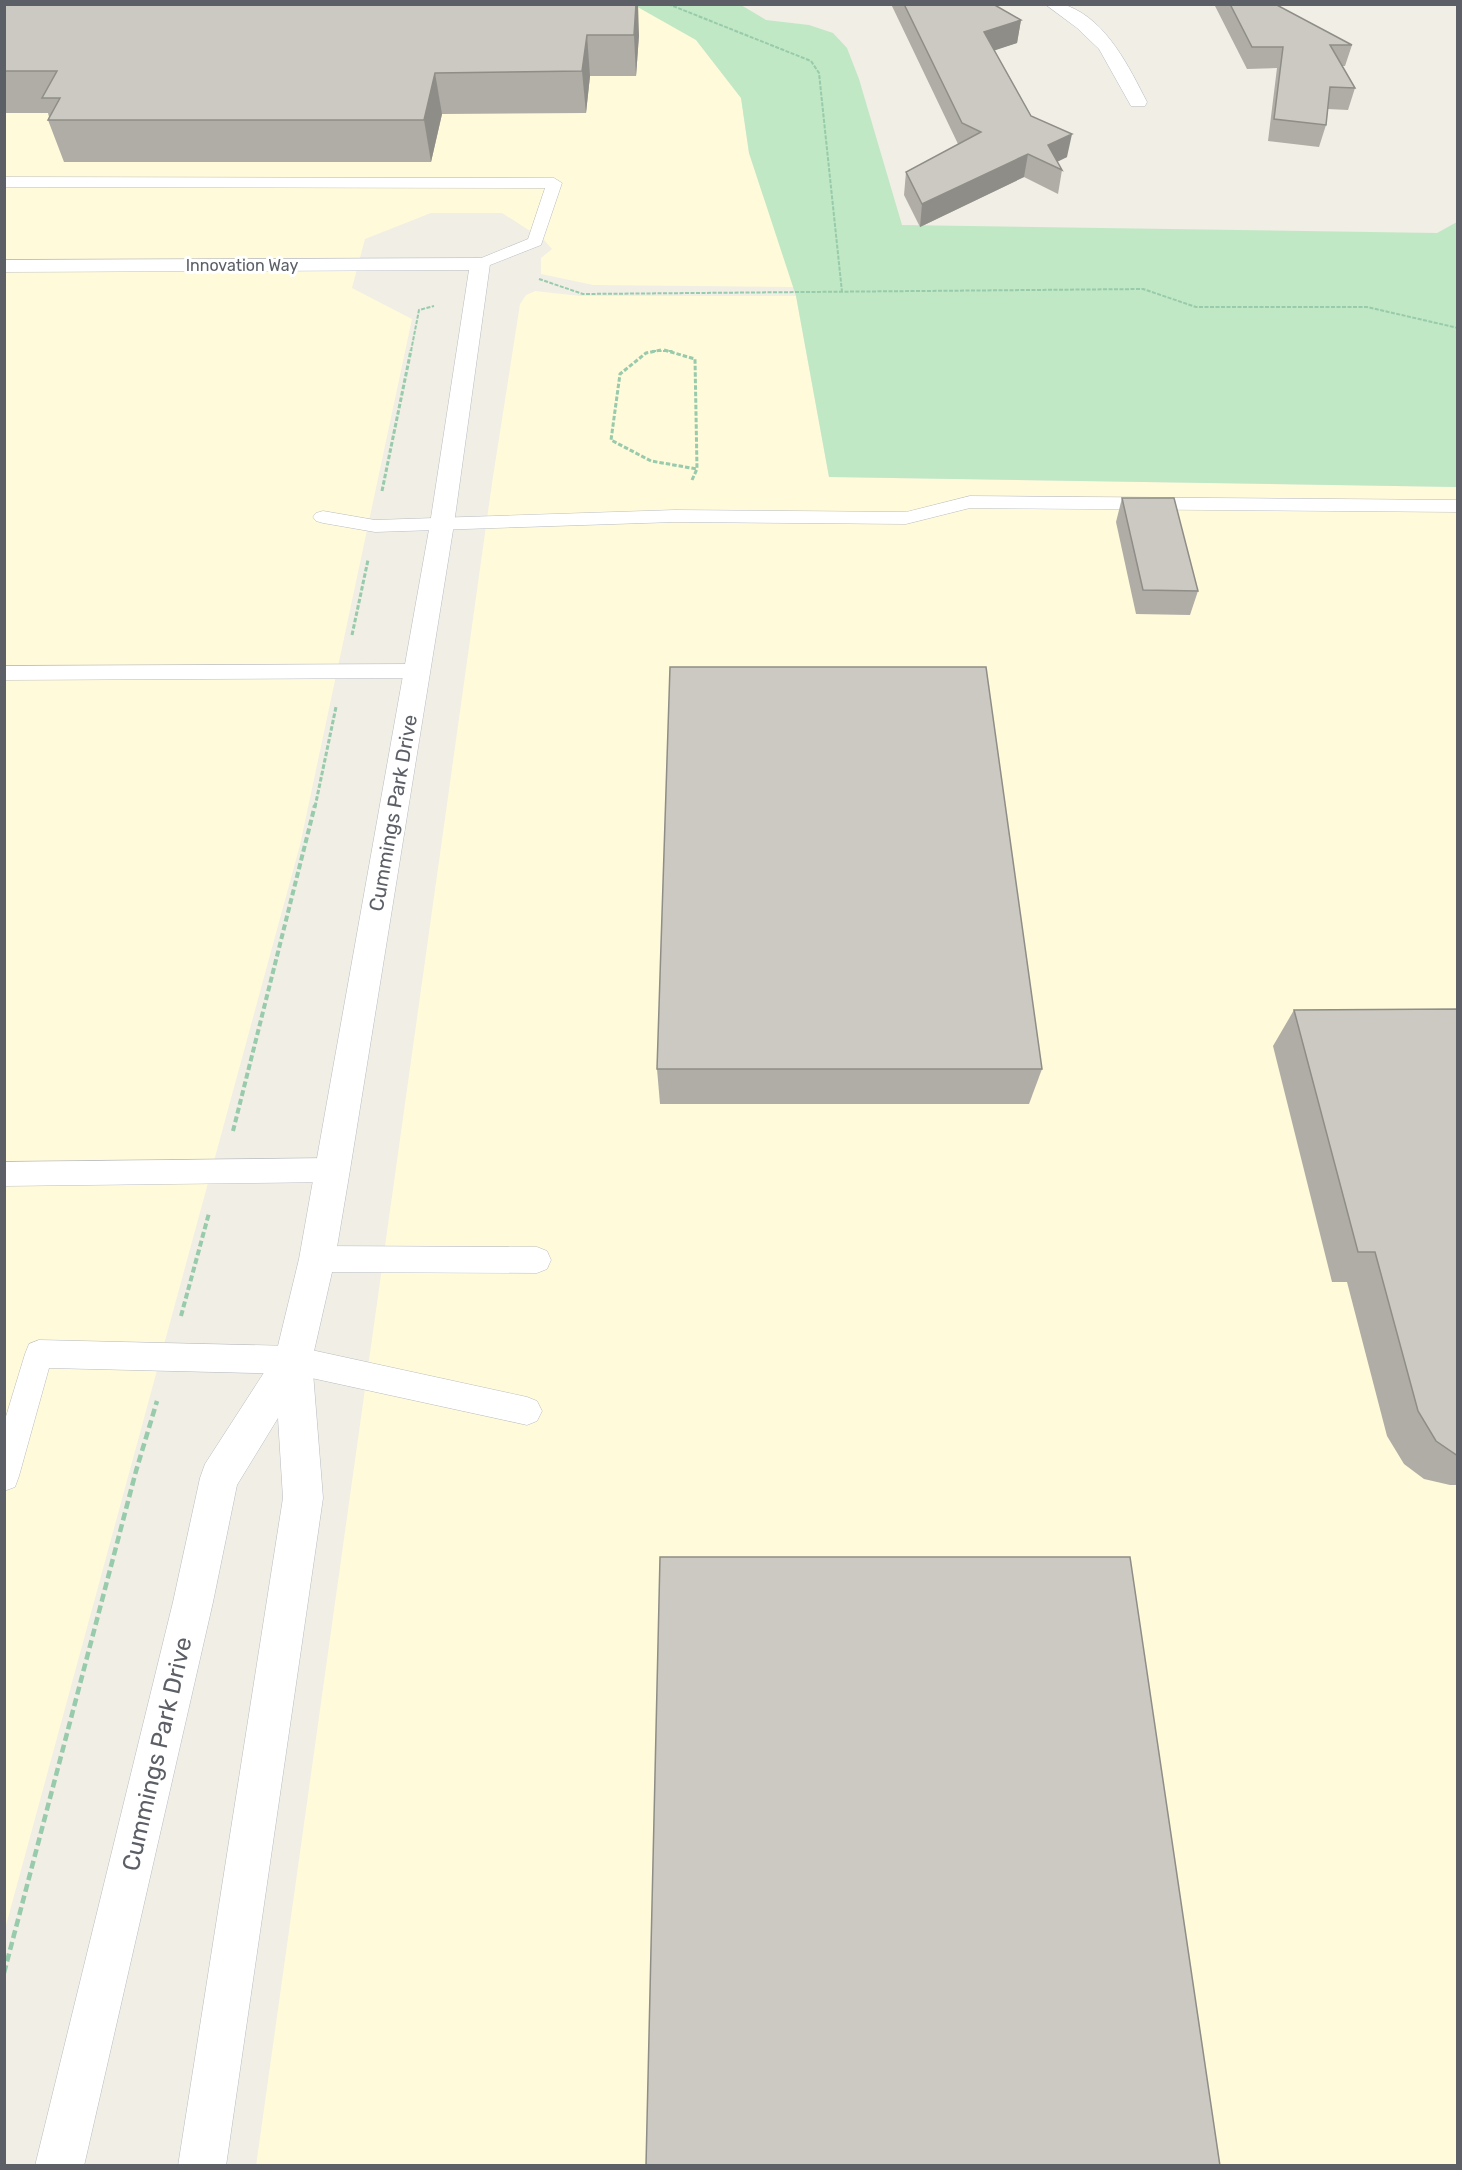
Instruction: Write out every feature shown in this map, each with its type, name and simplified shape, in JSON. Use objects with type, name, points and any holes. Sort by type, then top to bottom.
[{"type":"street","points":[[1053,4],[1089,28],[1111,50],[1138,102]]},
{"type":"street","name":"Innovation Way","points":[[4,266],[480,264]]},
{"type":"street","name":"Cummings Park Drive","points":[[202,2166],[303,1498],[293,1360],[317,1259],[333,1170],[442,524],[480,264]]},
{"type":"street","name":"Cummings Park Drive","points":[[59,2166],[193,1602],[219,1478],[293,1360]]},
{"type":"lane","points":[[4,182],[554,183],[535,242],[480,264]]},
{"type":"lane","points":[[323,517],[375,525],[675,516],[906,518],[970,502],[1458,506]]},
{"type":"lane","points":[[4,673],[417,671]]},
{"type":"lane","points":[[4,1174],[333,1170]]},
{"type":"lane","points":[[317,1259],[537,1260]]},
{"type":"lane","points":[[4,1476],[39,1354],[293,1360],[527,1412]]},
{"type":"path","points":[[668,4],[811,61],[819,73],[843,292]]},
{"type":"path","points":[[538,278],[583,294],[1143,289],[1196,308],[1367,308],[1458,328]]},
{"type":"path","points":[[675,516],[697,469],[695,359],[674,349],[643,352],[620,374],[611,440],[633,455],[661,465],[697,469]]},
{"type":"shaded area","points":[[634,4],[696,40],[741,98],[749,153],[794,287],[593,285],[541,274],[541,258],[552,249],[544,240],[502,213],[431,213],[365,239],[352,288],[412,319],[300,845],[5,1929],[5,5]]},
{"type":"shaded area","points":[[535,291],[581,296],[796,296],[829,477],[1457,487],[1457,2165],[256,2166],[492,483],[520,304],[526,295]]},
{"type":"green space","points":[[634,5],[741,5],[766,20],[809,25],[833,33],[847,48],[859,79],[902,225],[1437,233],[1457,222],[1457,487],[829,477],[796,296],[749,153],[741,98],[696,40]]},
{"type":"building","points":[[4,4],[636,4],[634,35],[587,35],[582,71],[435,73],[424,120],[48,120],[60,98],[42,98],[57,71],[4,71]]},
{"type":"building","points":[[904,4],[993,4],[1021,20],[984,32],[1031,116],[1072,134],[1048,145],[1062,170],[1028,154],[922,204],[906,172],[981,132],[962,123]]},
{"type":"building","points":[[1230,4],[1275,4],[1352,45],[1330,45],[1355,88],[1330,87],[1326,125],[1274,119],[1283,47],[1252,47]]},
{"type":"building","points":[[1122,498],[1174,498],[1198,591],[1143,590]]},
{"type":"building","points":[[670,667],[986,667],[1042,1069],[657,1069]]},
{"type":"building","points":[[1458,1009],[1458,1456],[1436,1441],[1418,1411],[1375,1252],[1358,1252],[1294,1010]]},
{"type":"building","points":[[660,1557],[1130,1557],[1220,2166],[646,2166]]}]
